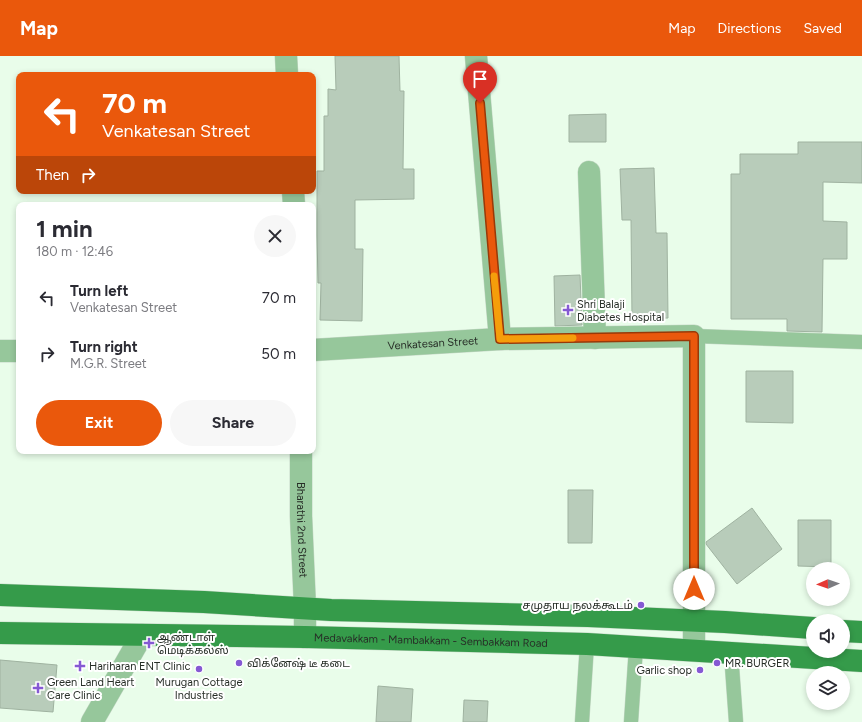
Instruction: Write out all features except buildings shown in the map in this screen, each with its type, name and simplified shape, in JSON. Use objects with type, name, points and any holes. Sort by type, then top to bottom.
[{"type":"main road","points":[[0,595],[204,602],[305,608],[588,616],[806,628]]},
{"type":"main road","points":[[850,631],[862,632]]},
{"type":"main road","name":"Medavakkam - Mambakkam - Sembakkam Road","points":[[0,633],[305,637],[586,644],[862,661]]},
{"type":"street","points":[[286,56],[287,72]]},
{"type":"street","points":[[476,56],[500,339]]},
{"type":"street","points":[[589,172],[595,338]]},
{"type":"street","points":[[694,336],[694,650]]},
{"type":"street","name":"Venkatesan Street","points":[[316,350],[500,339],[694,336]]},
{"type":"street","points":[[0,351],[16,351]]},
{"type":"street","name":"Bharathi 2nd Street","points":[[301,454],[301,516],[305,637]]},
{"type":"street","points":[[92,722],[142,635]]},
{"type":"lane","points":[[694,336],[862,342]]},
{"type":"lane","points":[[582,722],[586,644]]},
{"type":"lane","points":[[631,722],[636,646]]},
{"type":"lane","points":[[731,653],[736,722]]},
{"type":"slow traffic","points":[[494,276],[500,339],[573,338]]},
{"type":"place","name":"Shri Balaji Diabetes Hospital","points":[[568,310]]},
{"type":"place","name":"சமுதாய நலக்கூடம்","points":[[641,605]]},
{"type":"place","name":"ஆண்டாள் மெடிக்கல்ஸ்","points":[[149,643]]},
{"type":"place","name":"விக்னேஷ் டீ கடை","points":[[239,663]]},
{"type":"place","name":"MR. BURGER","points":[[717,663]]},
{"type":"place","name":"Hariharan ENT Clinic","points":[[80,666]]},
{"type":"place","name":"Murugan Cottage Industries","points":[[199,669]]},
{"type":"place","name":"Garlic shop","points":[[700,670]]},
{"type":"place","name":"Green Land Heart Care Clinic","points":[[38,688]]},
{"type":"route","points":[[480,103],[500,339],[694,336],[694,589]]}]
